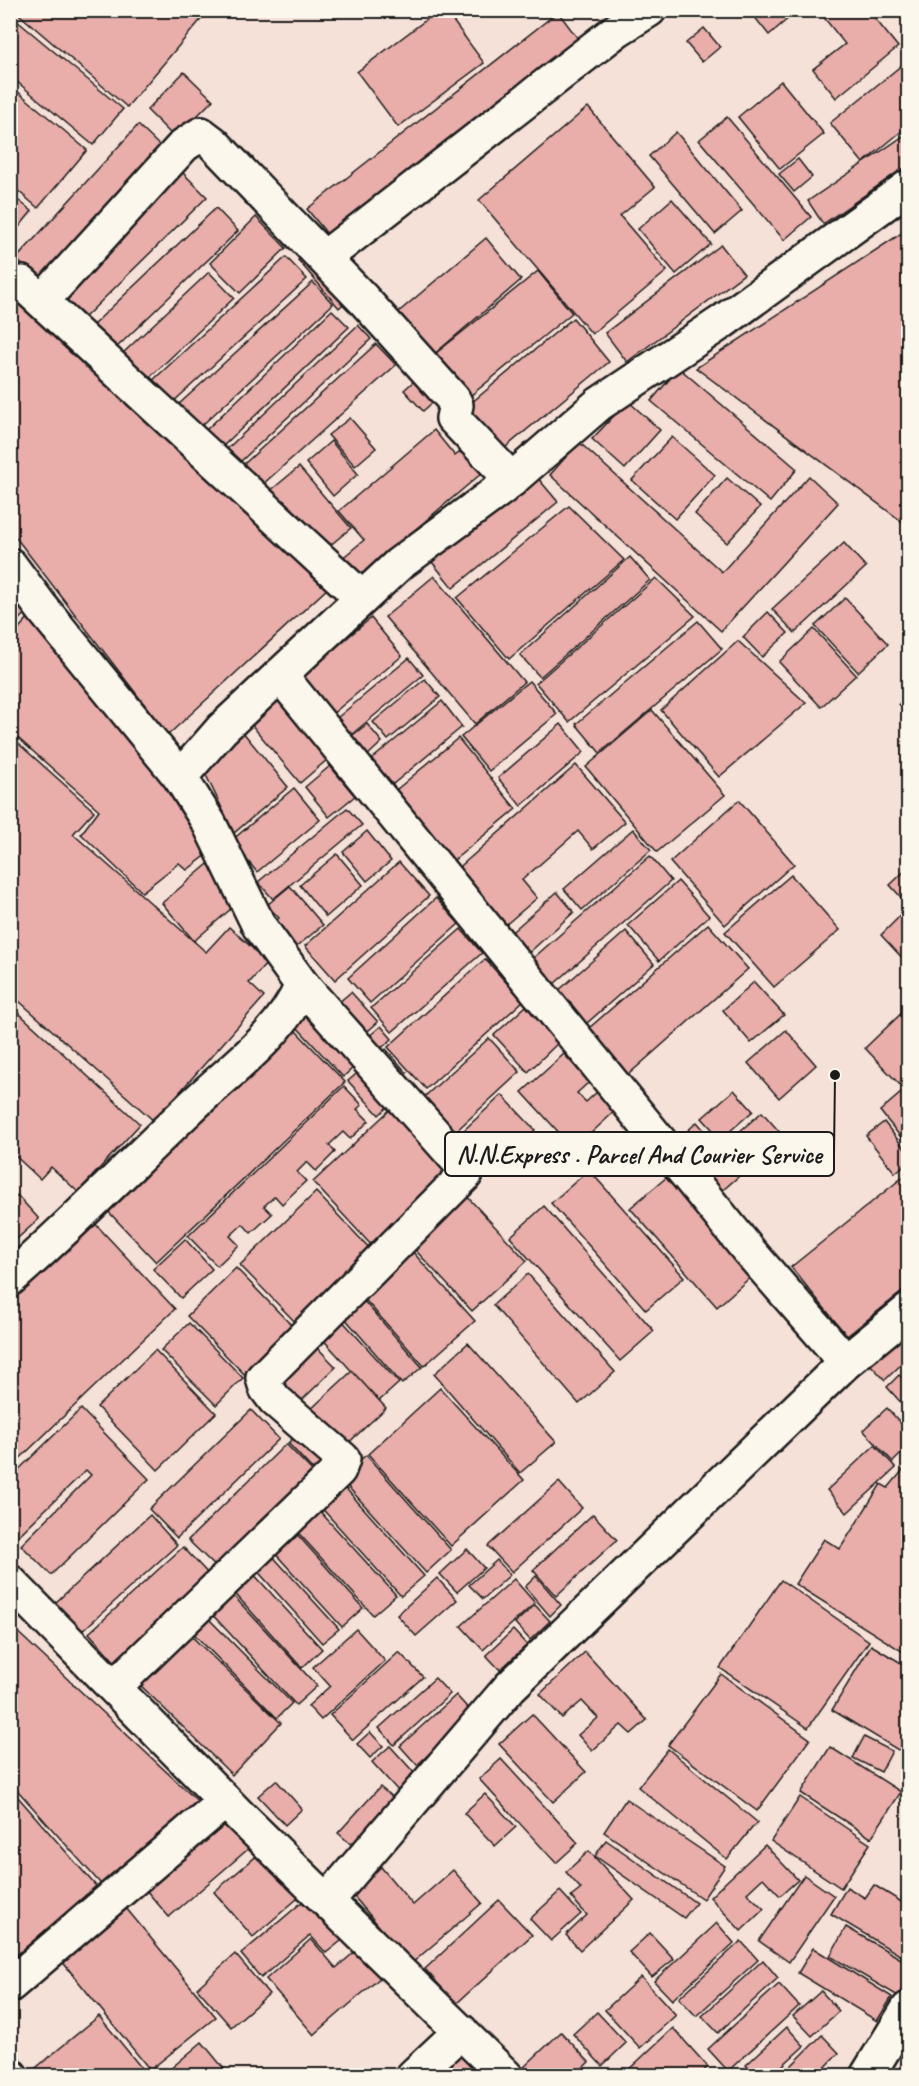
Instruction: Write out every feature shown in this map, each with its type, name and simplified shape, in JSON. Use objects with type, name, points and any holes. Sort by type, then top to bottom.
[{"type":"street","points":[[324,258],[617,30],[649,10]]},
{"type":"street","points":[[42,301],[184,145],[201,134],[213,143],[324,258],[453,399],[456,405],[453,418],[512,480]]},
{"type":"street","points":[[180,777],[222,729],[399,564],[512,480],[599,404],[722,322],[909,187]]},
{"type":"street","points":[[10,286],[22,283],[363,598]]},
{"type":"street","points":[[10,565],[42,608],[180,777],[209,823],[259,926],[302,985],[462,1165],[465,1175],[263,1378],[266,1388],[275,1400],[344,1459],[339,1470],[114,1687]]},
{"type":"street","points":[[280,675],[748,1251],[846,1362]]},
{"type":"street","points":[[10,1280],[261,1043],[295,1003],[302,985]]},
{"type":"street","points":[[327,1901],[510,1687],[846,1362],[909,1311]]},
{"type":"street","points":[[10,1582],[225,1801],[506,2076]]},
{"type":"street","points":[[10,1985],[225,1801]]},
{"type":"street","points":[[867,2076],[909,2009]]},
{"type":"street","points":[[413,2076],[461,2031]]},
{"type":"building","points":[[14,10],[209,10],[127,107]]},
{"type":"building","points":[[439,10],[445,10],[484,63],[398,127],[357,72]]},
{"type":"building","points":[[749,10],[798,10],[769,35]]},
{"type":"building","points":[[818,10],[868,10],[898,47],[836,98],[813,69],[845,44]]},
{"type":"building","points":[[558,12],[582,44],[332,240],[307,209]]},
{"type":"building","points":[[10,15],[123,109],[93,145],[10,76]]},
{"type":"building","points":[[704,28],[720,47],[702,62],[686,43]]},
{"type":"building","points":[[902,65],[908,72],[908,126],[863,163],[830,123]]},
{"type":"building","points":[[184,72],[213,100],[175,138],[147,110]]},
{"type":"building","points":[[781,81],[824,134],[780,169],[738,117]]},
{"type":"building","points":[[10,85],[87,150],[38,208],[10,184]]},
{"type":"building","points":[[588,107],[655,187],[620,216],[667,271],[592,334],[479,200]]},
{"type":"building","points":[[727,117],[811,217],[784,240],[699,140]]},
{"type":"building","points":[[138,125],[165,151],[43,283],[16,259]]},
{"type":"building","points":[[676,132],[742,211],[715,234],[649,156]]},
{"type":"building","points":[[908,133],[908,165],[823,224],[808,201]]},
{"type":"building","points":[[798,159],[812,177],[794,192],[779,174]]},
{"type":"building","points":[[181,171],[207,197],[79,323],[54,297]]},
{"type":"building","points":[[10,194],[32,211],[10,238]]},
{"type":"building","points":[[672,199],[711,244],[676,274],[638,229]]},
{"type":"building","points":[[216,208],[238,231],[115,349],[93,325]]},
{"type":"building","points":[[256,217],[286,248],[240,293],[210,263]]},
{"type":"building","points":[[908,229],[908,526],[696,368]]},
{"type":"building","points":[[486,238],[521,280],[425,362],[389,320]]},
{"type":"building","points":[[721,245],[744,274],[627,362],[605,333]]},
{"type":"building","points":[[312,249],[352,296],[339,308],[298,260]]},
{"type":"building","points":[[286,257],[307,279],[171,404],[151,382]]},
{"type":"building","points":[[538,271],[572,313],[464,401],[430,358]]},
{"type":"building","points":[[209,272],[234,298],[147,380],[122,354]]},
{"type":"building","points":[[313,282],[333,304],[199,428],[178,405]]},
{"type":"building","points":[[22,299],[329,587],[168,735],[10,530],[10,308]]},
{"type":"building","points":[[332,310],[349,327],[222,447],[206,430]]},
{"type":"building","points":[[573,318],[609,362],[495,456],[459,413]]},
{"type":"building","points":[[358,325],[371,339],[240,462],[227,449]]},
{"type":"building","points":[[376,344],[396,365],[262,485],[244,464]]},
{"type":"building","points":[[679,368],[797,469],[770,502],[651,401]]},
{"type":"building","points":[[422,374],[440,396],[423,411],[404,390]]},
{"type":"building","points":[[628,401],[660,430],[625,469],[592,439]]},
{"type":"building","points":[[350,418],[376,448],[355,466],[328,435]]},
{"type":"building","points":[[434,430],[455,456],[470,444],[489,467],[357,579],[340,560],[364,540],[339,511]]},
{"type":"building","points":[[672,437],[715,475],[675,519],[632,480]]},
{"type":"building","points":[[331,441],[358,474],[333,496],[306,463]]},
{"type":"building","points":[[579,442],[722,572],[809,476],[838,503],[721,631],[550,475]]},
{"type":"building","points":[[299,467],[351,528],[322,552],[270,491]]},
{"type":"building","points":[[537,477],[558,502],[453,588],[432,562]]},
{"type":"building","points":[[727,478],[760,507],[727,543],[695,514]]},
{"type":"building","points":[[569,506],[624,560],[509,659],[457,598]]},
{"type":"building","points":[[844,543],[866,567],[795,633],[772,609]]},
{"type":"building","points":[[630,557],[650,580],[540,677],[520,655]]},
{"type":"building","points":[[434,576],[524,682],[475,724],[385,617]]},
{"type":"building","points":[[656,578],[695,616],[569,722],[536,683]]},
{"type":"building","points":[[10,593],[26,612],[10,629]]},
{"type":"building","points":[[845,598],[888,644],[858,672],[815,626]]},
{"type":"building","points":[[768,612],[788,633],[762,657],[743,637]]},
{"type":"building","points":[[30,616],[166,784],[208,854],[187,870],[179,863],[142,892],[81,834],[99,810],[10,731],[10,638]]},
{"type":"building","points":[[371,618],[402,656],[331,715],[300,677]]},
{"type":"building","points":[[698,621],[722,649],[600,753],[576,724]]},
{"type":"building","points":[[814,629],[856,675],[821,707],[779,662]]},
{"type":"building","points":[[738,641],[806,703],[719,777],[661,710]]},
{"type":"building","points":[[409,658],[423,675],[345,740],[331,723]]},
{"type":"building","points":[[425,679],[440,697],[388,740],[373,722]]},
{"type":"building","points":[[529,681],[557,714],[489,771],[461,737]]},
{"type":"building","points":[[273,694],[328,759],[300,783],[245,717]]},
{"type":"building","points":[[908,695],[908,714],[899,704]]},
{"type":"building","points":[[442,701],[462,727],[387,789],[366,764]]},
{"type":"building","points":[[652,710],[725,795],[657,852],[586,767]]},
{"type":"building","points":[[367,724],[382,742],[365,758],[349,738]]},
{"type":"building","points":[[561,724],[584,752],[521,806],[498,778]]},
{"type":"building","points":[[242,731],[288,787],[234,833],[203,769]]},
{"type":"building","points":[[10,736],[94,811],[73,834],[206,952],[229,927],[268,962],[249,983],[264,997],[154,1121],[10,993]]},
{"type":"building","points":[[458,738],[516,809],[448,865],[390,795]]},
{"type":"building","points":[[576,765],[625,822],[593,849],[578,831],[522,880],[537,898],[503,927],[455,871]]},
{"type":"building","points":[[330,766],[355,796],[329,817],[305,787]]},
{"type":"building","points":[[294,788],[320,820],[257,872],[231,841]]},
{"type":"building","points":[[739,800],[794,864],[725,925],[670,862]]},
{"type":"building","points":[[347,808],[362,825],[273,899],[258,882]]},
{"type":"building","points":[[633,829],[651,850],[582,910],[564,889]]},
{"type":"building","points":[[367,831],[391,861],[367,881],[343,852]]},
{"type":"building","points":[[337,854],[363,885],[326,917],[300,885]]},
{"type":"building","points":[[650,856],[671,881],[545,992],[523,967]]},
{"type":"building","points":[[399,862],[429,896],[335,980],[305,946]]},
{"type":"building","points":[[208,864],[240,901],[194,941],[162,903]]},
{"type":"building","points":[[908,868],[908,905],[890,885]]},
{"type":"building","points":[[791,875],[840,930],[774,987],[725,932]]},
{"type":"building","points":[[678,881],[709,916],[659,961],[628,925]]},
{"type":"building","points":[[290,886],[323,925],[289,953],[268,928],[279,918],[267,905]]},
{"type":"building","points":[[557,892],[574,912],[522,959],[505,938]]},
{"type":"building","points":[[436,898],[459,924],[370,1003],[348,978]]},
{"type":"building","points":[[904,912],[908,916],[908,964],[881,935]]},
{"type":"building","points":[[708,924],[748,969],[621,1081],[580,1036]]},
{"type":"building","points":[[461,929],[482,953],[392,1032],[371,1008]]},
{"type":"building","points":[[626,931],[654,964],[578,1031],[549,999]]},
{"type":"building","points":[[485,959],[523,1001],[426,1089],[388,1047]]},
{"type":"building","points":[[754,982],[784,1015],[751,1043],[723,1010]]},
{"type":"building","points":[[351,992],[378,1022],[358,1040],[331,1009]]},
{"type":"building","points":[[10,1005],[140,1124],[78,1192],[51,1167],[40,1179],[10,1151]]},
{"type":"building","points":[[318,1005],[365,1057],[343,1077],[295,1025]]},
{"type":"building","points":[[526,1006],[559,1042],[528,1072],[494,1035]]},
{"type":"building","points":[[908,1007],[908,1079],[901,1086],[865,1048]]},
{"type":"building","points":[[381,1026],[392,1039],[371,1057],[360,1044]]},
{"type":"building","points":[[294,1029],[345,1082],[156,1262],[105,1208]]},
{"type":"building","points":[[786,1030],[816,1065],[779,1098],[748,1063]]},
{"type":"building","points":[[489,1038],[520,1072],[454,1133],[423,1098]]},
{"type":"building","points":[[386,1049],[407,1073],[395,1084],[374,1061]]},
{"type":"building","points":[[564,1054],[589,1082],[577,1093],[586,1102],[598,1091],[616,1110],[574,1149],[522,1092]]},
{"type":"building","points":[[368,1064],[398,1097],[379,1115],[348,1081]]},
{"type":"building","points":[[344,1086],[362,1105],[357,1109],[369,1121],[350,1139],[343,1132],[329,1145],[335,1152],[316,1171],[307,1162],[297,1172],[306,1181],[282,1204],[275,1196],[264,1206],[272,1214],[251,1233],[243,1224],[230,1236],[239,1245],[217,1266],[188,1236]]},
{"type":"building","points":[[908,1087],[908,1146],[880,1111]]},
{"type":"building","points":[[734,1090],[753,1111],[721,1139],[702,1118]]},
{"type":"building","points":[[502,1095],[535,1130],[484,1176],[452,1141]]},
{"type":"building","points":[[394,1106],[454,1171],[373,1247],[313,1182]]},
{"type":"building","points":[[762,1112],[784,1137],[715,1197],[693,1172]]},
{"type":"building","points":[[697,1122],[715,1143],[691,1164],[673,1144]]},
{"type":"building","points":[[884,1122],[908,1153],[908,1162],[895,1173],[866,1136]]},
{"type":"building","points":[[589,1170],[684,1277],[646,1310],[551,1203]]},
{"type":"building","points":[[908,1173],[908,1287],[847,1336],[791,1267]]},
{"type":"building","points":[[667,1177],[754,1274],[717,1307],[630,1208]]},
{"type":"building","points":[[461,1190],[527,1261],[472,1311],[406,1240]]},
{"type":"building","points":[[316,1192],[375,1254],[299,1326],[240,1265]]},
{"type":"building","points":[[17,1195],[39,1219],[10,1245],[10,1202]]},
{"type":"building","points":[[544,1206],[654,1331],[620,1361],[510,1237]]},
{"type":"building","points":[[88,1216],[175,1309],[10,1468],[10,1288]]},
{"type":"building","points":[[185,1239],[212,1269],[181,1298],[153,1269]]},
{"type":"building","points":[[410,1249],[475,1321],[424,1366],[360,1294]]},
{"type":"building","points":[[236,1268],[295,1329],[247,1377],[187,1316]]},
{"type":"building","points":[[528,1274],[615,1372],[579,1404],[493,1305]]},
{"type":"building","points":[[362,1299],[422,1367],[402,1384],[343,1316]]},
{"type":"building","points":[[338,1316],[399,1383],[379,1401],[318,1334]]},
{"type":"building","points":[[908,1321],[908,1358],[885,1380],[866,1360]]},
{"type":"building","points":[[189,1323],[243,1378],[216,1405],[161,1350]]},
{"type":"building","points":[[309,1339],[336,1367],[300,1402],[273,1375]]},
{"type":"building","points":[[468,1343],[556,1442],[520,1473],[434,1374]]},
{"type":"building","points":[[155,1350],[216,1413],[158,1470],[97,1407]]},
{"type":"building","points":[[352,1371],[386,1408],[343,1448],[309,1411]]},
{"type":"building","points":[[899,1375],[908,1384],[908,1402],[904,1406],[887,1387]]},
{"type":"building","points":[[440,1388],[524,1480],[451,1546],[368,1454]]},
{"type":"building","points":[[887,1408],[908,1431],[908,1447],[893,1462],[863,1430]]},
{"type":"building","points":[[81,1409],[149,1479],[51,1575],[21,1545],[91,1475],[86,1470],[15,1539],[10,1535],[10,1478]]},
{"type":"building","points":[[251,1410],[279,1439],[177,1538],[149,1509]]},
{"type":"building","points":[[908,1410],[908,1426],[900,1418]]},
{"type":"building","points":[[304,1428],[331,1456],[314,1471],[288,1443]]},
{"type":"building","points":[[286,1444],[317,1476],[219,1570],[188,1540]]},
{"type":"building","points":[[875,1445],[896,1468],[847,1513],[827,1490]]},
{"type":"building","points":[[366,1455],[451,1550],[426,1573],[340,1478]]},
{"type":"building","points":[[908,1464],[908,1655],[795,1584],[824,1539],[840,1549],[881,1484],[888,1488]]},
{"type":"building","points":[[340,1482],[424,1576],[401,1596],[317,1503]]},
{"type":"building","points":[[559,1482],[582,1508],[512,1572],[488,1546]]},
{"type":"building","points":[[316,1507],[396,1595],[373,1615],[293,1527]]},
{"type":"building","points":[[593,1514],[617,1540],[556,1596],[533,1570]]},
{"type":"building","points":[[150,1515],[177,1545],[81,1632],[55,1603]]},
{"type":"building","points":[[295,1532],[363,1608],[342,1627],[273,1551]]},
{"type":"building","points":[[183,1547],[212,1578],[118,1665],[89,1633]]},
{"type":"building","points":[[467,1549],[484,1568],[457,1592],[440,1574]]},
{"type":"building","points":[[268,1551],[339,1629],[322,1643],[253,1566]]},
{"type":"building","points":[[497,1560],[510,1575],[483,1599],[469,1585]]},
{"type":"building","points":[[250,1570],[322,1649],[302,1668],[230,1588]]},
{"type":"building","points":[[536,1576],[561,1605],[550,1616],[525,1587]]},
{"type":"building","points":[[437,1578],[457,1600],[416,1636],[397,1615]]},
{"type":"building","points":[[514,1579],[535,1603],[483,1650],[461,1626]]},
{"type":"building","points":[[781,1580],[869,1641],[808,1728],[720,1668]]},
{"type":"building","points":[[229,1591],[317,1686],[296,1705],[208,1610]]},
{"type":"building","points":[[535,1605],[550,1621],[530,1640],[515,1623]]},
{"type":"building","points":[[203,1613],[292,1703],[277,1718],[188,1628]]},
{"type":"building","points":[[10,1625],[205,1808],[108,1892],[10,1782]]},
{"type":"building","points":[[182,1627],[281,1723],[232,1775],[133,1678]]},
{"type":"building","points":[[356,1629],[385,1661],[321,1720],[308,1706],[330,1686],[313,1667]]},
{"type":"building","points":[[513,1630],[527,1645],[500,1670],[486,1655]]},
{"type":"building","points":[[871,1645],[908,1667],[908,1756],[832,1710]]},
{"type":"building","points":[[399,1652],[423,1677],[353,1740],[330,1715]]},
{"type":"building","points":[[585,1652],[647,1720],[631,1734],[621,1725],[592,1751],[578,1735],[598,1718],[582,1701],[562,1718],[540,1694]]},
{"type":"building","points":[[721,1674],[810,1739],[757,1811],[668,1745]]},
{"type":"building","points":[[435,1678],[450,1694],[394,1745],[379,1728]]},
{"type":"building","points":[[456,1695],[473,1714],[417,1765],[400,1746]]},
{"type":"building","points":[[532,1714],[586,1772],[553,1802],[499,1744]]},
{"type":"building","points":[[370,1732],[383,1746],[370,1758],[357,1744]]},
{"type":"building","points":[[864,1737],[892,1751],[881,1772],[853,1758]]},
{"type":"building","points":[[390,1746],[418,1777],[400,1793],[372,1762]]},
{"type":"building","points":[[830,1747],[901,1792],[871,1838],[801,1793]]},
{"type":"building","points":[[668,1749],[757,1822],[727,1859],[638,1787]]},
{"type":"building","points":[[501,1759],[578,1843],[556,1863],[479,1779]]},
{"type":"building","points":[[276,1780],[302,1809],[285,1825],[258,1796]]},
{"type":"building","points":[[380,1787],[398,1802],[355,1848],[338,1833]]},
{"type":"building","points":[[10,1788],[96,1886],[10,1961]]},
{"type":"building","points":[[485,1794],[516,1827],[495,1846],[464,1813]]},
{"type":"building","points":[[800,1797],[870,1844],[841,1888],[771,1841]]},
{"type":"building","points":[[626,1799],[725,1866],[703,1899],[604,1832]]},
{"type":"building","points":[[225,1810],[254,1844],[169,1917],[140,1883]]},
{"type":"building","points":[[606,1840],[696,1903],[684,1918],[595,1856]]},
{"type":"building","points":[[765,1845],[798,1880],[780,1896],[763,1878],[747,1893],[764,1909],[741,1931],[710,1897]]},
{"type":"building","points":[[267,1847],[305,1892],[253,1937],[214,1892]]},
{"type":"building","points":[[589,1851],[634,1900],[580,1950],[566,1935],[587,1915],[571,1897],[581,1889],[566,1872]]},
{"type":"building","points":[[381,1867],[413,1905],[453,1870],[482,1903],[411,1964],[351,1893]]},
{"type":"building","points":[[804,1875],[834,1896],[789,1962],[759,1941]]},
{"type":"building","points":[[874,1885],[908,1906],[908,1960],[831,1914],[847,1887],[865,1898]]},
{"type":"building","points":[[560,1891],[581,1914],[551,1941],[530,1919]]},
{"type":"building","points":[[314,1892],[351,1933],[326,1953],[310,1935],[261,1978],[241,1954]]},
{"type":"building","points":[[499,1900],[532,1935],[456,2004],[425,1969]]},
{"type":"building","points":[[121,1902],[216,2017],[150,2070],[57,1955]]},
{"type":"building","points":[[717,1923],[734,1943],[672,2000],[654,1981]]},
{"type":"building","points":[[846,1927],[908,1963],[908,1978],[898,1996],[830,1956]]},
{"type":"building","points":[[650,1933],[674,1959],[652,1977],[629,1952]]},
{"type":"building","points":[[311,1939],[336,1968],[365,1943],[388,1971],[314,2035],[266,1979]]},
{"type":"building","points":[[741,1941],[758,1960],[696,2016],[679,1998]]},
{"type":"building","points":[[813,1948],[892,1997],[877,2021],[798,1973]]},
{"type":"building","points":[[235,1954],[269,1994],[231,2027],[197,1988]]},
{"type":"building","points":[[763,1960],[778,1978],[718,2033],[702,2016]]},
{"type":"building","points":[[641,1977],[676,2015],[640,2048],[605,2010]]},
{"type":"building","points":[[779,1984],[799,2006],[728,2071],[708,2049]]},
{"type":"building","points":[[821,1991],[839,2011],[812,2036],[793,2016]]},
{"type":"building","points":[[597,2012],[626,2043],[602,2066],[573,2034]]},
{"type":"building","points":[[99,2016],[148,2076],[26,2076]]},
{"type":"building","points":[[787,2027],[804,2046],[771,2076],[755,2076],[746,2065]]},
{"type":"building","points":[[673,2028],[708,2067],[698,2076],[626,2076],[624,2074]]},
{"type":"building","points":[[561,2032],[589,2062],[574,2076],[531,2076],[524,2067]]},
{"type":"building","points":[[822,2035],[839,2053],[817,2076],[781,2076]]},
{"type":"building","points":[[467,2041],[499,2076],[429,2076]]},
{"type":"building","points":[[202,2042],[230,2076],[162,2076]]},
{"type":"place","name":"N.N.Express . Parcel And Courier Service","points":[[835,1075]]}]
